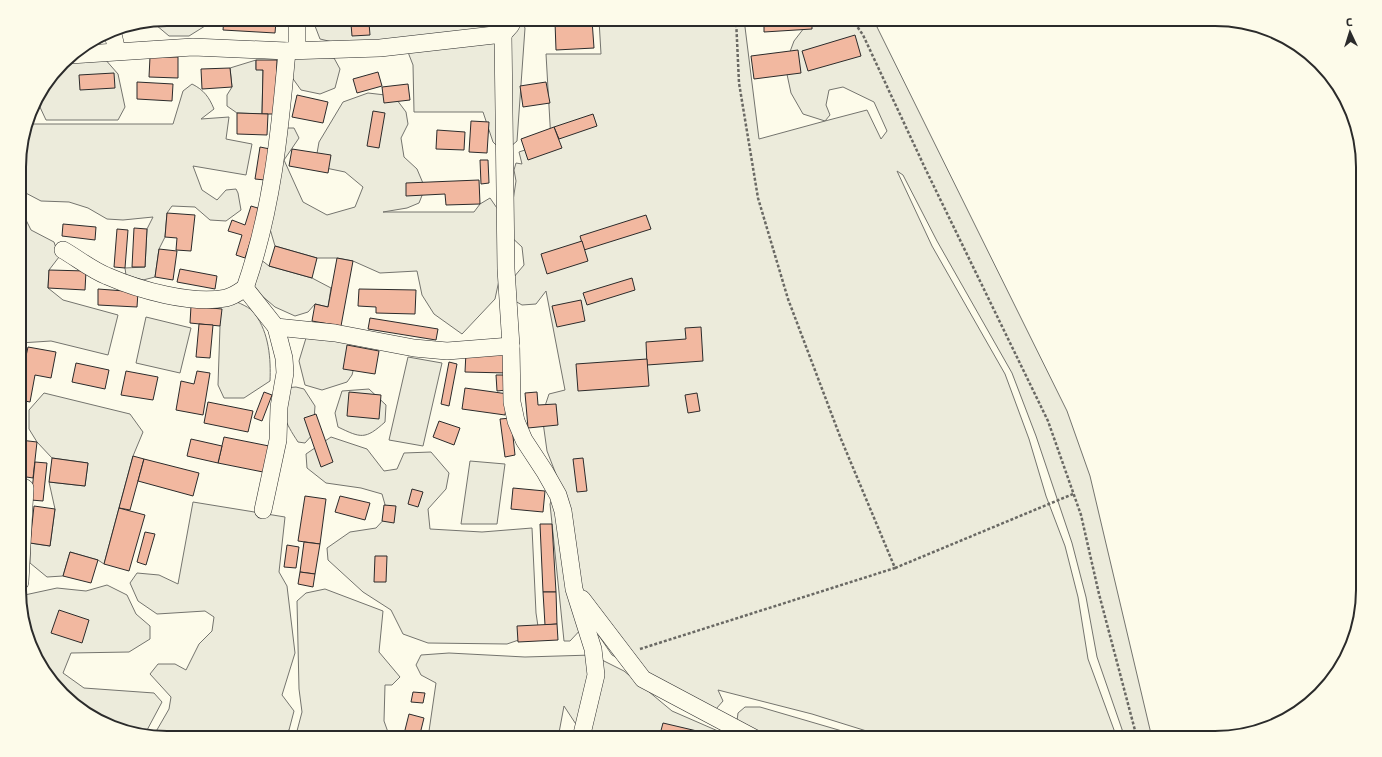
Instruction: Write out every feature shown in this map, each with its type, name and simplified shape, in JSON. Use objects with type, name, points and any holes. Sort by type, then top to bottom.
[{"type":"street","points":[[63,250],[106,276],[138,287],[177,296],[196,298],[226,298],[245,288],[258,253],[274,172],[296,26]]},
{"type":"street","points":[[83,54],[193,47],[292,50],[380,48],[504,26],[506,269],[511,346],[512,402],[516,421],[524,440],[546,472],[558,495],[563,511],[574,589],[593,649],[596,675],[583,731]]},
{"type":"street","points":[[114,37],[117,51]]},
{"type":"street","points":[[245,288],[276,327],[284,358],[285,373],[279,407],[278,440],[263,510]]},
{"type":"street","points":[[276,327],[335,334],[414,348],[447,351],[511,346]]},
{"type":"street","points":[[574,589],[643,679],[741,731]]},
{"type":"path","points":[[736,26],[739,83],[758,198],[791,306],[841,439],[895,568]]},
{"type":"path","points":[[857,26],[863,35],[925,168],[1048,421],[1081,515],[1101,602],[1135,731]]},
{"type":"path","points":[[624,655],[895,568],[1074,494]]},
{"type":"shaded area","points":[[157,26],[205,26],[189,36],[169,36]]},
{"type":"shaded area","points":[[315,26],[524,26],[525,28],[517,141],[509,148],[499,148],[493,142],[483,112],[414,112],[413,65],[406,47],[337,43],[320,39]]},
{"type":"shaded area","points":[[599,26],[745,26],[759,139],[825,121],[803,114],[791,93],[785,65],[794,41],[806,26],[879,26],[877,27],[1067,411],[1090,476],[1150,731],[1123,731],[1097,657],[1086,597],[1072,543],[1036,436],[1012,373],[937,241],[903,175],[897,171],[932,246],[1005,374],[1029,439],[1046,496],[1065,546],[1078,597],[1088,659],[1114,731],[867,731],[812,714],[718,690],[723,701],[716,709],[612,655],[593,627],[584,626],[570,641],[564,641],[550,504],[559,482],[547,451],[542,415],[549,394],[565,390],[546,291],[536,304],[522,305],[508,297],[508,284],[524,265],[522,247],[508,234],[516,181],[514,170],[516,163],[522,164],[519,152],[551,141],[546,54],[601,54]],"holes":[[[843,87],[874,102],[887,131],[881,139],[867,110],[825,121],[830,115],[826,105],[829,90]]]},
{"type":"shaded area","points":[[292,55],[334,58],[340,69],[335,88],[320,94],[301,90],[291,76]]},
{"type":"shaded area","points":[[78,58],[104,58],[118,74],[125,107],[118,120],[46,120],[40,107],[45,96],[55,81],[67,67]]},
{"type":"shaded area","points":[[256,60],[256,69],[263,70],[262,114],[237,113],[227,106],[227,95],[232,87],[230,68]]},
{"type":"shaded area","points":[[192,84],[200,89],[206,94],[214,109],[201,119],[229,117],[226,139],[252,144],[246,175],[193,166],[202,190],[217,200],[226,190],[236,189],[241,210],[226,221],[210,220],[195,207],[172,206],[167,213],[165,237],[159,249],[155,277],[143,280],[126,275],[125,268],[145,267],[147,229],[153,217],[123,220],[107,219],[88,208],[69,202],[41,201],[26,193],[26,158],[29,139],[33,124],[173,124],[183,91]]},
{"type":"shaded area","points":[[368,93],[394,96],[406,112],[408,124],[401,138],[404,157],[417,169],[425,188],[419,203],[407,208],[383,212],[474,212],[480,204],[490,198],[501,214],[505,252],[495,299],[462,334],[434,314],[422,295],[417,271],[380,273],[353,261],[337,258],[317,258],[275,246],[270,229],[287,128],[294,128],[299,138],[284,160],[303,202],[327,215],[355,207],[363,187],[345,172],[321,167],[316,159],[319,142],[343,102]]},
{"type":"shaded area","points":[[26,220],[31,230],[54,242],[59,257],[49,270],[48,288],[63,300],[118,315],[108,355],[51,341],[26,343]]},
{"type":"shaded area","points":[[260,259],[269,266],[312,278],[331,288],[328,307],[315,304],[308,312],[295,316],[275,307],[254,289]]},
{"type":"shaded area","points":[[231,299],[247,307],[255,314],[260,321],[268,346],[270,381],[244,398],[224,398],[218,385],[220,326],[210,308]]},
{"type":"shaded area","points":[[146,317],[191,328],[180,373],[136,363]]},
{"type":"shaded area","points":[[306,338],[353,341],[357,355],[352,375],[347,382],[322,390],[305,385],[299,361]]},
{"type":"shaded area","points":[[408,357],[442,363],[423,446],[389,440]]},
{"type":"shaded area","points":[[296,387],[304,389],[315,406],[313,434],[305,443],[298,442],[284,416],[283,410],[282,403],[284,388]]},
{"type":"shaded area","points":[[369,389],[386,405],[385,422],[372,432],[363,435],[358,435],[338,427],[335,413],[342,391]]},
{"type":"shaded area","points":[[44,393],[130,414],[143,432],[133,456],[104,564],[98,560],[70,552],[63,576],[47,577],[30,563],[30,543],[50,546],[55,509],[49,482],[85,486],[88,463],[52,458],[37,442],[29,429],[29,410]]},
{"type":"shaded area","points":[[331,437],[367,449],[384,471],[397,469],[404,453],[431,452],[449,473],[446,489],[428,509],[430,529],[482,532],[532,528],[536,613],[539,633],[507,644],[428,643],[403,634],[391,610],[363,592],[328,560],[327,548],[350,532],[376,528],[388,515],[382,494],[361,488],[326,483],[307,468],[306,454]]},
{"type":"shaded area","points":[[470,461],[505,464],[497,524],[461,524]]},
{"type":"shaded area","points":[[193,502],[285,517],[279,572],[287,586],[295,653],[282,695],[294,711],[289,730],[156,731],[169,709],[171,697],[150,674],[158,664],[175,664],[186,670],[199,644],[212,631],[214,617],[205,611],[157,614],[138,601],[130,583],[137,573],[159,575],[178,584]]},
{"type":"shaded area","points":[[107,585],[127,595],[136,614],[150,626],[150,639],[129,652],[71,653],[63,673],[84,688],[154,693],[162,702],[147,730],[122,724],[96,712],[81,702],[67,690],[55,676],[45,660],[33,635],[27,608],[26,595],[57,588],[86,591]]},
{"type":"shaded area","points":[[325,589],[383,611],[379,652],[400,677],[392,685],[385,685],[384,721],[388,731],[297,731],[302,712],[299,689],[297,601],[306,593]]},
{"type":"shaded area","points":[[449,653],[525,657],[592,655],[624,671],[672,711],[718,731],[580,731],[564,706],[559,731],[429,731],[436,683],[421,675],[416,665],[421,655]]},
{"type":"shaded area","points":[[745,707],[760,707],[842,731],[751,731],[737,721],[738,713]]},
{"type":"building","points":[[223,26],[276,26],[275,33],[223,30]]},
{"type":"building","points":[[351,26],[369,26],[370,35],[352,36]]},
{"type":"building","points":[[555,26],[592,26],[594,48],[556,50]]},
{"type":"building","points":[[764,26],[812,26],[812,29],[764,32]]},
{"type":"building","points":[[855,35],[861,56],[808,71],[802,51]]},
{"type":"building","points":[[798,50],[801,73],[754,79],[751,56]]},
{"type":"building","points":[[150,57],[178,57],[178,78],[149,77]]},
{"type":"building","points":[[256,60],[277,60],[275,114],[262,114],[263,70],[256,70]]},
{"type":"building","points":[[230,68],[232,87],[202,89],[201,69]]},
{"type":"building","points":[[378,72],[382,86],[357,93],[353,79]]},
{"type":"building","points":[[114,73],[115,88],[80,90],[79,75]]},
{"type":"building","points":[[137,82],[173,84],[172,101],[137,99]]},
{"type":"building","points":[[546,82],[550,103],[523,107],[520,86]]},
{"type":"building","points":[[408,84],[410,100],[384,103],[382,87]]},
{"type":"building","points":[[297,95],[328,102],[323,123],[292,117]]},
{"type":"building","points":[[373,111],[385,113],[379,148],[367,146]]},
{"type":"building","points":[[237,113],[268,114],[267,135],[237,134]]},
{"type":"building","points":[[593,114],[597,126],[559,139],[554,127]]},
{"type":"building","points":[[471,121],[489,122],[487,153],[469,152]]},
{"type":"building","points":[[554,127],[562,148],[528,160],[521,139]]},
{"type":"building","points":[[437,130],[465,132],[464,150],[436,149]]},
{"type":"building","points":[[260,147],[270,149],[265,180],[255,179]]},
{"type":"building","points":[[292,149],[331,155],[328,173],[289,166]]},
{"type":"building","points":[[480,160],[488,160],[489,183],[481,184]]},
{"type":"building","points":[[479,180],[480,204],[446,205],[445,194],[406,196],[406,183]]},
{"type":"building","points":[[251,206],[261,209],[245,258],[236,255],[242,235],[228,231],[232,220],[245,225]]},
{"type":"building","points":[[167,213],[195,215],[191,251],[176,250],[177,238],[165,237]]},
{"type":"building","points":[[646,215],[651,229],[584,250],[580,236]]},
{"type":"building","points":[[63,224],[96,227],[95,240],[62,236]]},
{"type":"building","points":[[134,228],[147,229],[145,267],[132,267]]},
{"type":"building","points":[[117,229],[128,230],[125,268],[114,267]]},
{"type":"building","points":[[582,241],[588,261],[547,274],[541,254]]},
{"type":"building","points":[[275,246],[317,258],[312,278],[269,266]]},
{"type":"building","points":[[159,249],[177,251],[173,280],[155,277]]},
{"type":"building","points":[[337,258],[353,261],[341,326],[312,321],[315,304],[328,307]]},
{"type":"building","points":[[180,269],[217,276],[215,289],[177,282]]},
{"type":"building","points":[[49,270],[86,271],[85,290],[48,288]]},
{"type":"building","points":[[632,278],[635,290],[587,305],[583,293]]},
{"type":"building","points":[[98,289],[138,292],[137,307],[98,305]]},
{"type":"building","points":[[359,289],[416,290],[415,314],[376,313],[376,307],[358,306]]},
{"type":"building","points":[[581,300],[585,321],[557,327],[552,306]]},
{"type":"building","points":[[191,306],[222,309],[220,326],[190,323]]},
{"type":"building","points":[[370,318],[438,329],[436,340],[368,329]]},
{"type":"building","points":[[199,324],[213,325],[210,358],[196,357]]},
{"type":"building","points":[[701,327],[703,361],[647,365],[646,342],[686,339],[685,328]]},
{"type":"building","points":[[347,345],[379,351],[375,374],[343,369]]},
{"type":"building","points":[[28,347],[56,352],[51,378],[35,375],[30,402],[26,401],[26,356]]},
{"type":"building","points":[[466,352],[508,353],[507,373],[465,372]]},
{"type":"building","points":[[647,359],[649,386],[578,391],[576,364]]},
{"type":"building","points":[[449,362],[457,364],[449,406],[441,404]]},
{"type":"building","points":[[76,363],[109,370],[105,389],[72,382]]},
{"type":"building","points":[[126,371],[158,377],[153,400],[121,395]]},
{"type":"building","points":[[197,371],[210,373],[203,415],[176,410],[181,381],[194,384]]},
{"type":"building","points":[[496,375],[506,375],[507,390],[497,391]]},
{"type":"building","points":[[465,388],[508,394],[505,415],[462,409]]},
{"type":"building","points":[[264,392],[272,395],[262,421],[254,418]]},
{"type":"building","points":[[349,392],[381,395],[379,419],[347,416]]},
{"type":"building","points":[[537,392],[538,405],[556,404],[558,425],[528,428],[525,393]]},
{"type":"building","points":[[697,393],[700,411],[688,413],[685,395]]},
{"type":"building","points":[[208,402],[253,411],[248,432],[204,423]]},
{"type":"building","points":[[316,414],[333,462],[321,467],[304,418]]},
{"type":"building","points":[[511,418],[515,455],[505,457],[500,419]]},
{"type":"building","points":[[439,421],[460,428],[454,445],[433,437]]},
{"type":"building","points":[[224,437],[269,446],[263,472],[218,463]]},
{"type":"building","points":[[191,439],[222,446],[218,463],[187,456]]},
{"type":"building","points":[[26,441],[37,442],[33,478],[26,477]]},
{"type":"building","points":[[133,456],[144,459],[130,510],[119,508]]},
{"type":"building","points":[[52,458],[88,463],[85,486],[49,482]]},
{"type":"building","points":[[583,458],[587,491],[577,492],[573,459]]},
{"type":"building","points":[[144,459],[199,473],[193,496],[138,481]]},
{"type":"building","points":[[35,462],[47,463],[43,501],[31,500]]},
{"type":"building","points":[[513,488],[545,491],[543,512],[511,509]]},
{"type":"building","points":[[412,489],[423,492],[418,507],[408,504]]},
{"type":"building","points":[[305,496],[326,499],[320,544],[298,541]]},
{"type":"building","points":[[340,496],[370,503],[365,520],[335,512]]},
{"type":"building","points":[[384,505],[396,506],[394,523],[382,521]]},
{"type":"building","points":[[34,506],[55,509],[50,546],[30,543]]},
{"type":"building","points":[[119,508],[145,515],[129,571],[104,564]]},
{"type":"building","points":[[540,524],[552,524],[556,592],[543,592]]},
{"type":"building","points":[[145,532],[155,534],[146,565],[137,562]]},
{"type":"building","points":[[304,542],[320,544],[315,574],[300,572]]},
{"type":"building","points":[[287,545],[299,547],[296,568],[284,567]]},
{"type":"building","points":[[70,552],[98,560],[91,583],[63,576]]},
{"type":"building","points":[[375,556],[387,556],[386,582],[374,582]]},
{"type":"building","points":[[300,572],[315,574],[313,587],[298,584]]},
{"type":"building","points":[[543,592],[556,592],[557,624],[545,625]]},
{"type":"building","points":[[59,610],[89,620],[82,643],[51,633]]},
{"type":"building","points":[[557,624],[558,640],[518,642],[517,626]]},
{"type":"building","points":[[413,692],[425,693],[423,703],[411,702]]},
{"type":"building","points":[[409,714],[424,718],[421,731],[405,731]]},
{"type":"building","points":[[663,723],[697,731],[661,731]]}]
